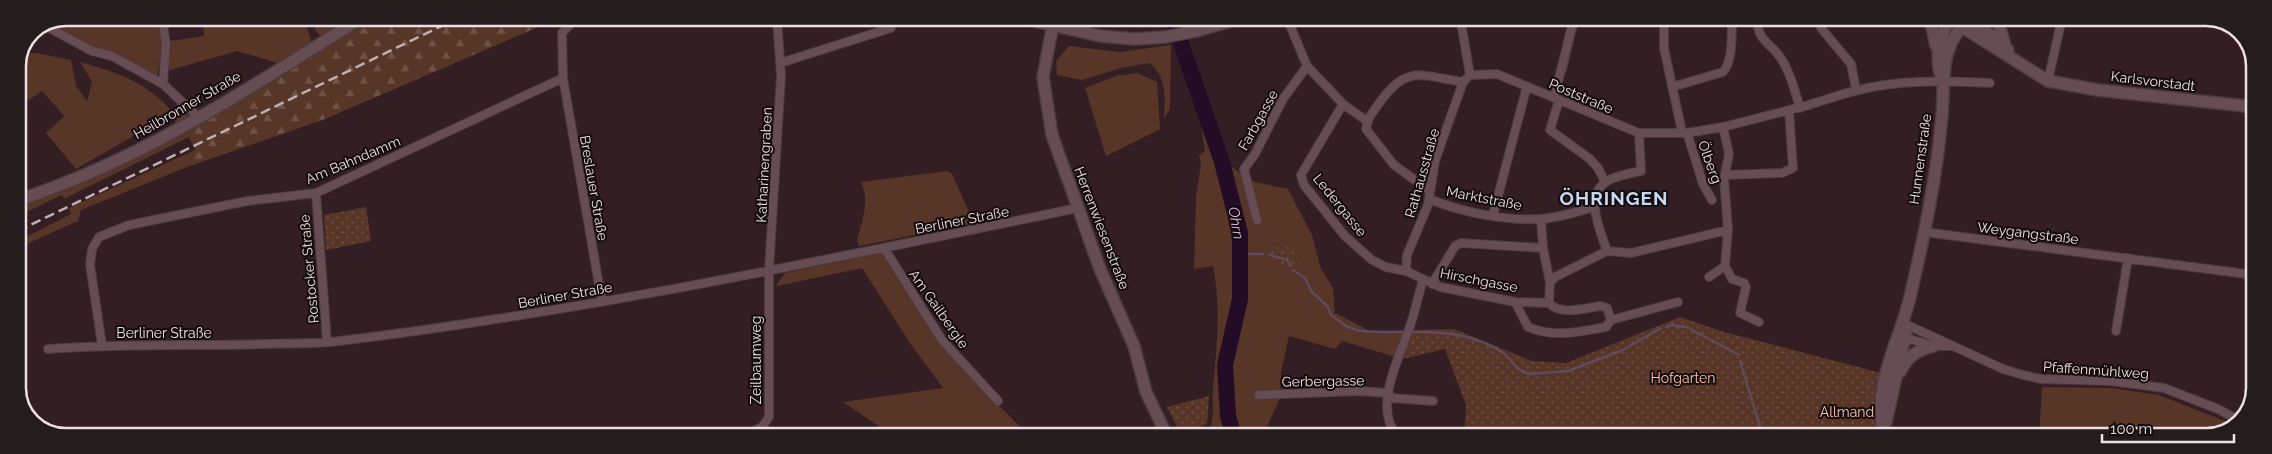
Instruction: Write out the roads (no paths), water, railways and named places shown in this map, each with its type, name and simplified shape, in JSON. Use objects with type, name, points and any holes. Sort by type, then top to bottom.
[{"type":"main road","name":"Heilbronner Straße","points":[[26,197],[52,189],[147,147],[199,118],[348,26]]},
{"type":"main road","points":[[1039,26],[1049,40],[1059,32],[1071,29]]},
{"type":"main road","name":"Herrenwiesenstraße","points":[[1052,26],[1043,77],[1046,108],[1052,135],[1100,269],[1134,346],[1146,392],[1163,428]]},
{"type":"main road","points":[[1060,26],[1119,38],[1165,37],[1213,26]]},
{"type":"main road","points":[[1933,26],[1937,55],[1944,81]]},
{"type":"main road","points":[[1937,55],[1940,37],[1946,26]]},
{"type":"main road","name":"Hunnenstraße","points":[[1882,428],[1880,419],[1881,394],[1905,324],[1924,232],[1939,144],[1946,58],[1952,39],[1964,26]]},
{"type":"main road","name":"Karlsvorstadt","points":[[1976,26],[2013,58],[2048,81],[2098,90],[2246,106]]},
{"type":"main road","points":[[1977,26],[2005,47],[2013,58]]},
{"type":"main road","points":[[1999,26],[2005,47]]},
{"type":"main road","name":"Hunnenstraße","points":[[1885,428],[1901,336]]},
{"type":"main road","points":[[1892,389],[1906,360],[1922,349],[1934,346]]},
{"type":"street","points":[[163,26],[166,44],[163,84]]},
{"type":"street","points":[[563,78],[562,33],[569,26]]},
{"type":"street","name":"Katharinengraben","points":[[770,270],[780,63],[778,26]]},
{"type":"street","points":[[1290,26],[1307,66],[1343,104],[1367,121],[1392,85],[1408,76],[1463,82],[1470,75],[1462,28]]},
{"type":"street","points":[[1572,26],[1550,125],[1553,133],[1594,164],[1606,182]]},
{"type":"street","name":"Ölberg","points":[[1664,26],[1664,48],[1684,132],[1703,184],[1712,200]]},
{"type":"street","points":[[1672,87],[1723,72],[1728,66],[1732,26]]},
{"type":"street","points":[[1757,26],[1759,35],[1781,58],[1791,79],[1800,108]]},
{"type":"street","points":[[1821,26],[1851,64],[1856,90],[1944,81],[1990,83]]},
{"type":"street","points":[[2048,81],[2060,26]]},
{"type":"street","points":[[780,63],[891,28]]},
{"type":"street","points":[[51,29],[92,51],[112,56],[163,84],[199,118]]},
{"type":"street","name":"Farbgasse","points":[[1257,220],[1244,169],[1255,154],[1283,99],[1307,66]]},
{"type":"street","name":"Poststraße","points":[[1470,75],[1497,74],[1639,133],[1684,132],[1723,127],[1800,108],[1856,90]]},
{"type":"street","name":"Am Bahndamm","points":[[102,346],[90,264],[92,249],[99,237],[110,231],[138,223],[247,201],[316,193],[563,78]]},
{"type":"street","name":"Breslauer Straße","points":[[563,78],[602,302]]},
{"type":"street","name":"Rathausstraße","points":[[1406,271],[1407,255],[1430,195],[1435,161],[1463,82]]},
{"type":"street","points":[[1493,215],[1527,86]]},
{"type":"street","name":"Ledergasse","points":[[1343,104],[1302,175],[1304,185],[1345,236],[1372,260],[1386,267],[1406,271]]},
{"type":"street","points":[[1725,175],[1782,173],[1793,168],[1790,110]]},
{"type":"street","name":"Marktstraße","points":[[1367,121],[1366,129],[1394,165],[1430,195],[1446,205],[1519,219],[1541,219],[1594,207]]},
{"type":"street","points":[[1723,127],[1729,154],[1725,175],[1728,230],[1725,266],[1732,279],[1744,283],[1746,288],[1740,314],[1759,322]]},
{"type":"street","points":[[1607,251],[1594,207],[1597,194],[1606,182],[1640,171],[1639,133]]},
{"type":"street","name":"Rostocker Straße","points":[[316,193],[327,342]]},
{"type":"street","name":"Berliner Straße","points":[[48,349],[102,346],[327,342],[602,302],[884,248],[1078,208]]},
{"type":"street","points":[[1541,219],[1543,248],[1550,283],[1549,303]]},
{"type":"street","points":[[1550,283],[1565,270],[1607,251],[1631,253],[1728,230]]},
{"type":"street","name":"Weygangstraße","points":[[1924,232],[2246,274]]},
{"type":"street","points":[[1432,284],[1455,246],[1461,243],[1543,248]]},
{"type":"street","name":"Am Gailbergle","points":[[884,248],[942,340],[998,401]]},
{"type":"street","points":[[2116,331],[2128,258]]},
{"type":"street","points":[[1709,277],[1725,266]]},
{"type":"street","name":"Zeilbaumweg","points":[[760,428],[769,417],[770,270]]},
{"type":"street","name":"Hirschgasse","points":[[1406,271],[1432,284],[1515,302],[1539,301],[1549,303],[1557,309],[1564,310],[1602,306],[1606,308],[1611,320]]},
{"type":"street","points":[[1392,428],[1390,425],[1388,393],[1390,378],[1408,331],[1423,280]]},
{"type":"street","points":[[1515,302],[1524,323],[1528,327],[1540,332],[1583,331],[1606,327],[1611,320],[1678,302]]},
{"type":"street","name":"Pfaffenmühlweg","points":[[1905,324],[2003,369],[2041,379],[2111,381],[2164,388],[2233,417]]},
{"type":"street","name":"Pfaffenmühlweg","points":[[1901,336],[1934,346],[1951,346]]},
{"type":"street","name":"Gerbergasse","points":[[1259,396],[1343,391],[1388,393],[1392,398],[1433,401]]},
{"type":"waterway","name":"Ohrn","points":[[1175,26],[1222,162],[1240,233],[1240,299],[1225,365],[1228,416],[1232,428]]},
{"type":"waterway","points":[[1565,72],[1576,26]]},
{"type":"waterway","points":[[1242,254],[1263,254]]},
{"type":"waterway","points":[[1270,255],[1287,260],[1291,266]]},
{"type":"waterway","points":[[1293,270],[1305,278],[1311,291],[1328,307],[1331,315],[1346,326],[1359,331],[1385,332]]},
{"type":"waterway","points":[[1666,327],[1671,325],[1686,327]]},
{"type":"waterway","points":[[1508,357],[1518,369],[1529,374],[1568,371],[1623,350],[1661,328]]},
{"type":"waterway","points":[[1690,329],[1739,355]]},
{"type":"waterway","points":[[1387,332],[1434,332],[1464,336],[1493,347],[1506,355]]},
{"type":"waterway","points":[[1740,361],[1761,428]]},
{"type":"railway","points":[[26,227],[441,26]]},
{"type":"district","name":"ÖHRINGEN","points":[[1614,198]]},
{"type":"park label","name":"Hofgarten","points":[[1683,378]]},
{"type":"park label","name":"Allmand","points":[[1847,412]]}]
